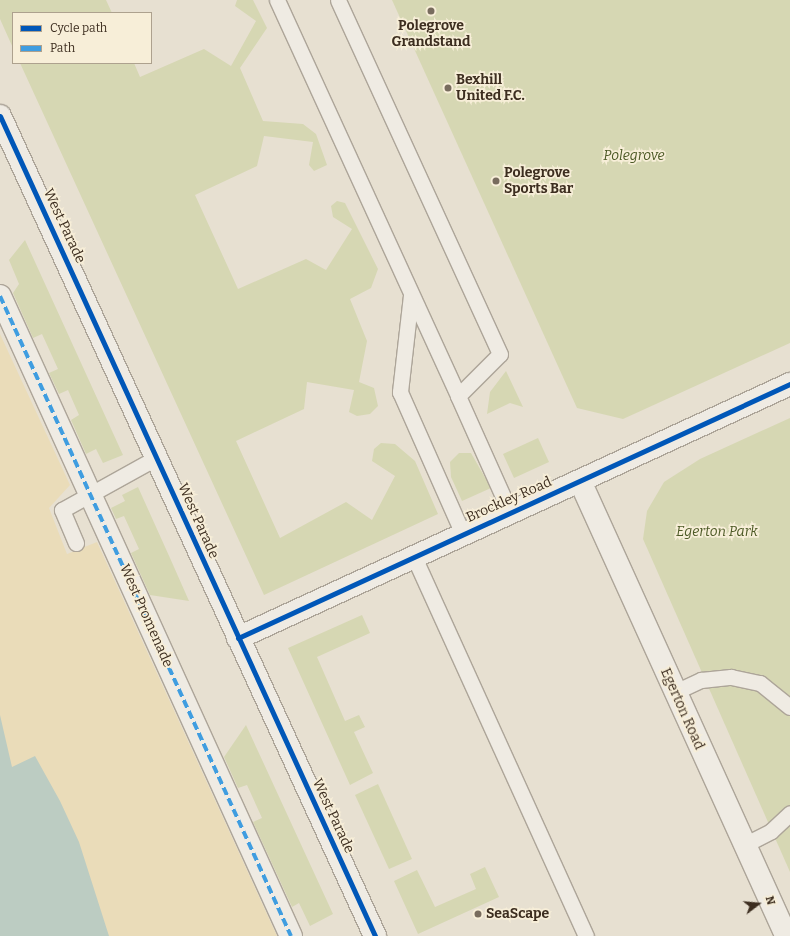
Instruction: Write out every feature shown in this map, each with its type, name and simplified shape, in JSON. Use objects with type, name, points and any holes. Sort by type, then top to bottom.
[{"type":"street","name":"West Parade","points":[[0,116],[374,936]]},
{"type":"street","name":"West Promenade","points":[[0,296],[291,936]]},
{"type":"street","name":"Brockley Road","points":[[238,638],[790,384]]},
{"type":"street","name":"Egerton Road","points":[[580,480],[674,692],[786,936]]},
{"type":"lane","points":[[276,0],[412,294],[510,512]]},
{"type":"lane","points":[[338,0],[500,354],[458,396]]},
{"type":"lane","points":[[412,294],[400,392],[463,534]]},
{"type":"lane","points":[[76,543],[62,510],[90,492],[156,458]]},
{"type":"lane","points":[[414,557],[586,936]]},
{"type":"lane","points":[[674,692],[701,680],[731,677],[760,683],[790,707]]},
{"type":"lane","points":[[744,845],[771,831],[790,813]]},
{"type":"green space","points":[[0,0],[106,0],[112,12],[12,12],[12,46],[0,19]]},
{"type":"green space","points":[[237,0],[253,0],[267,28],[240,68],[263,121],[303,124],[316,134],[327,165],[314,171],[309,165],[313,142],[264,136],[257,166],[195,195],[238,289],[306,259],[326,270],[352,229],[333,217],[331,206],[337,201],[345,203],[378,269],[371,288],[350,299],[367,341],[359,382],[374,388],[378,406],[370,414],[357,416],[349,412],[354,390],[307,382],[304,409],[236,441],[280,538],[346,502],[372,520],[395,476],[372,461],[374,449],[381,443],[395,444],[415,461],[438,514],[264,595],[20,64],[134,64],[140,77],[204,49],[231,66],[256,21],[235,6]]},
{"type":"green space","name":"Polegrove","points":[[392,0],[790,0],[790,343],[623,419],[577,408]]},
{"type":"green space","points":[[25,240],[123,455],[103,463],[96,449],[86,454],[71,420],[79,415],[68,390],[59,394],[49,373],[58,369],[42,334],[33,338],[13,293],[19,284],[9,260]]},
{"type":"green space","points":[[506,371],[523,407],[510,403],[487,414],[490,392]]},
{"type":"green space","name":"Egerton Park","points":[[790,418],[790,872],[643,539],[647,511],[664,482],[700,459]]},
{"type":"green space","points":[[538,438],[549,462],[514,478],[503,454]]},
{"type":"green space","points":[[459,453],[471,453],[491,488],[462,501],[451,477],[450,462]]},
{"type":"green space","points":[[138,487],[189,601],[150,595],[131,553],[139,549],[124,516],[116,519],[111,508],[125,501],[122,495]]},
{"type":"green space","points":[[362,615],[370,633],[317,657],[345,721],[359,715],[365,727],[354,732],[373,773],[350,785],[288,648]]},
{"type":"green space","points":[[246,725],[333,914],[310,926],[299,903],[292,907],[253,822],[262,818],[247,785],[238,788],[224,757]]},
{"type":"green space","points":[[378,784],[412,859],[389,869],[355,795]]},
{"type":"green space","points":[[485,867],[499,897],[418,934],[394,881],[417,870],[435,907],[476,889],[470,874]]},
{"type":"sand","points":[[0,334],[70,485],[49,508],[67,554],[97,542],[277,936],[0,936]]},
{"type":"shaded area","points":[[0,715],[12,767],[35,756],[60,801],[79,842],[109,936],[0,936]]},
{"type":"marked path","points":[[0,296],[291,936]]},
{"type":"cycle path","points":[[0,116],[375,936]]},
{"type":"cycle path","points":[[238,638],[790,384]]},
{"type":"place","name":"Polegrove Grandstand","points":[[431,11]]},
{"type":"place","name":"Bexhill United F.C.","points":[[448,88]]},
{"type":"place","name":"Polegrove Sports Bar","points":[[496,181]]},
{"type":"place","name":"SeaScape","points":[[478,914]]}]
